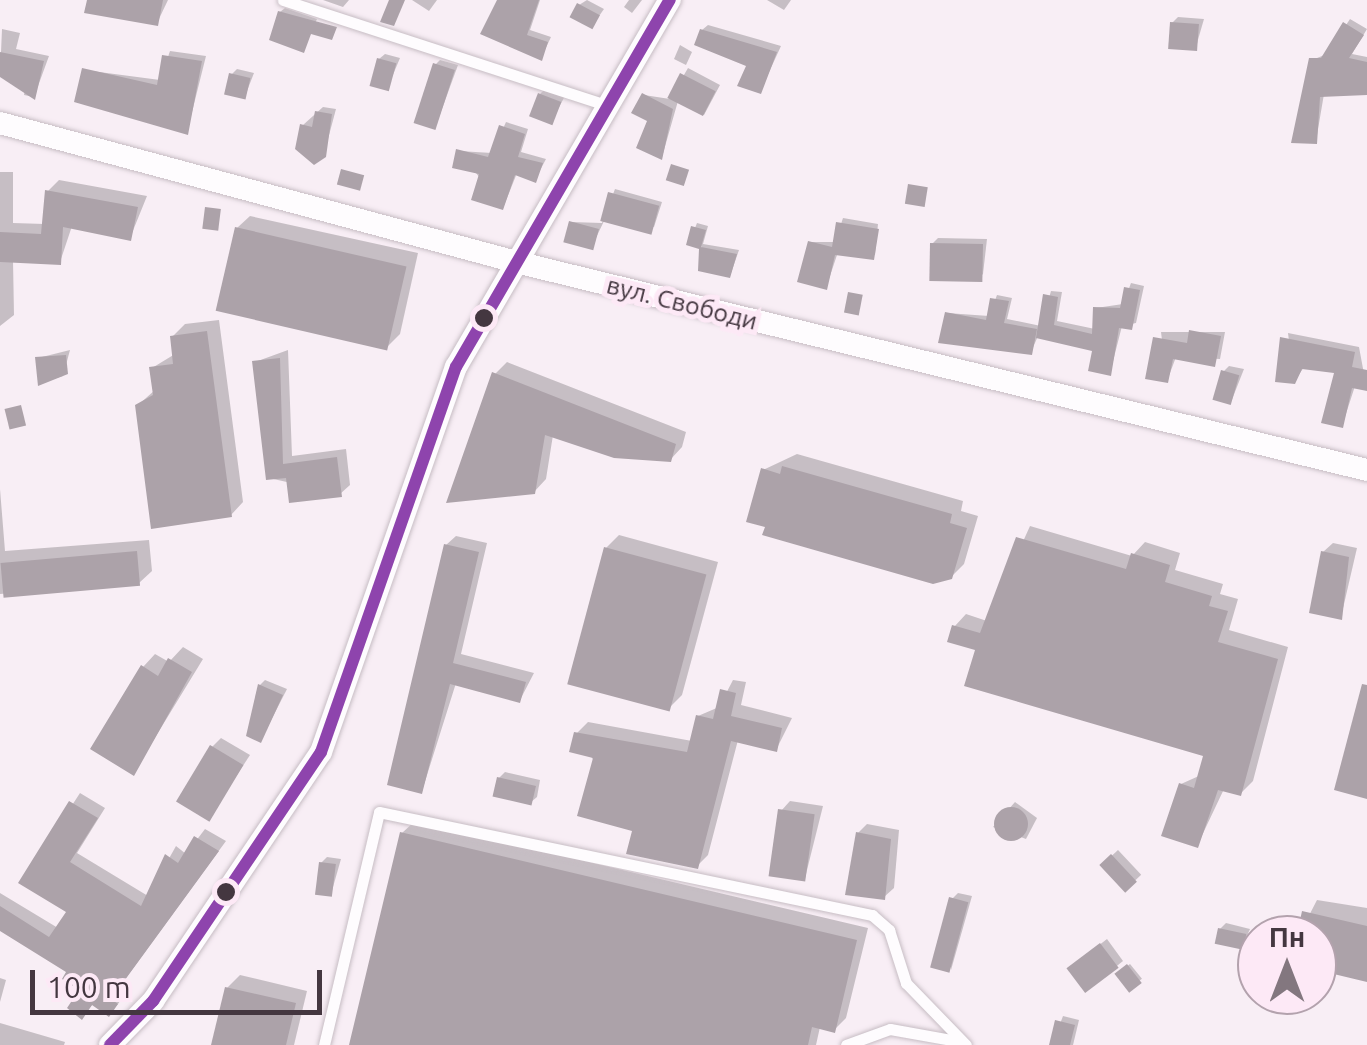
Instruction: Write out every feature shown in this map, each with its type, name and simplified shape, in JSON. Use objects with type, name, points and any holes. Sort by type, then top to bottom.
[{"type":"street","points":[[110,1045],[153,1001],[321,752],[456,366],[520,263],[670,0]]},
{"type":"street","name":"вул. Свободи","points":[[0,123],[520,263],[1367,470]]},
{"type":"lane","points":[[283,0],[610,106]]},
{"type":"lane","points":[[324,1045],[379,812],[872,914],[888,930],[906,982],[964,1044]]},
{"type":"lane","points":[[846,1045],[890,1030],[964,1044]]},
{"type":"building","points":[[87,0],[163,0],[158,26],[84,13]]},
{"type":"building","points":[[389,0],[405,0],[394,26],[380,22]]},
{"type":"building","points":[[497,0],[539,0],[527,35],[548,42],[542,61],[480,34]]},
{"type":"building","points":[[577,3],[600,15],[592,29],[569,17]]},
{"type":"building","points":[[278,11],[337,27],[332,40],[311,34],[304,53],[269,40]]},
{"type":"building","points":[[1170,22],[1199,24],[1197,51],[1168,49]]},
{"type":"building","points":[[1343,22],[1364,35],[1349,58],[1367,62],[1367,95],[1320,97],[1317,144],[1291,143],[1309,58],[1321,58]]},
{"type":"building","points":[[700,29],[777,52],[761,94],[737,86],[746,66],[694,45]]},
{"type":"building","points":[[0,52],[44,61],[35,100],[0,77]]},
{"type":"building","points":[[162,55],[202,61],[188,135],[74,102],[82,68],[157,85]]},
{"type":"building","points":[[377,58],[396,63],[389,91],[369,86]]},
{"type":"building","points":[[433,63],[455,70],[435,130],[414,123]]},
{"type":"building","points":[[229,73],[250,78],[245,99],[224,94]]},
{"type":"building","points":[[680,73],[716,91],[703,116],[667,98]]},
{"type":"building","points":[[538,93],[561,102],[552,125],[529,116]]},
{"type":"building","points":[[642,93],[673,109],[662,160],[636,148],[647,121],[631,113]]},
{"type":"building","points":[[315,111],[332,114],[326,157],[314,165],[295,149],[300,124],[312,127]]},
{"type":"building","points":[[499,125],[525,134],[518,157],[543,163],[536,183],[515,175],[503,210],[471,200],[479,174],[452,168],[456,149],[488,157]]},
{"type":"building","points":[[671,164],[689,170],[684,186],[666,180]]},
{"type":"building","points":[[341,169],[364,175],[360,191],[337,184]]},
{"type":"building","points":[[908,184],[928,187],[925,207],[905,204]]},
{"type":"building","points":[[45,190],[138,207],[131,241],[63,227],[61,265],[0,262],[0,232],[41,234]]},
{"type":"building","points":[[608,192],[659,206],[651,235],[600,221]]},
{"type":"building","points":[[205,207],[221,209],[218,231],[202,229]]},
{"type":"building","points":[[569,221],[599,229],[593,250],[563,242]]},
{"type":"building","points":[[836,222],[879,229],[874,260],[835,255],[827,290],[797,282],[808,241],[832,247]]},
{"type":"building","points":[[691,226],[706,230],[701,247],[737,254],[730,278],[698,271],[699,249],[686,245]]},
{"type":"building","points":[[235,227],[406,267],[387,350],[216,311]]},
{"type":"building","points":[[930,243],[983,244],[982,282],[929,281]]},
{"type":"building","points":[[1124,287],[1140,290],[1132,330],[1119,328],[1111,376],[1088,371],[1092,351],[1036,338],[1043,294],[1058,297],[1054,325],[1092,334],[1093,307],[1120,308]]},
{"type":"building","points":[[848,292],[863,295],[859,315],[844,313]]},
{"type":"building","points":[[990,298],[1009,301],[1004,323],[1037,329],[1032,355],[938,343],[945,312],[986,320]]},
{"type":"building","points":[[1189,330],[1221,336],[1215,367],[1173,359],[1168,383],[1145,379],[1153,337],[1187,343]]},
{"type":"building","points":[[207,331],[232,517],[151,529],[135,405],[153,395],[149,367],[173,364],[170,336]]},
{"type":"building","points":[[1280,337],[1355,352],[1352,367],[1367,370],[1367,391],[1352,388],[1343,428],[1321,423],[1334,373],[1302,369],[1295,384],[1275,382]]},
{"type":"building","points":[[66,355],[68,374],[38,386],[35,357]]},
{"type":"building","points":[[280,358],[283,464],[337,457],[342,497],[289,503],[286,478],[266,480],[252,361]]},
{"type":"building","points":[[1221,370],[1239,375],[1231,405],[1212,400]]},
{"type":"building","points":[[492,372],[676,444],[671,462],[614,458],[545,435],[535,494],[446,503]]},
{"type":"building","points":[[21,405],[26,425],[10,429],[5,409]]},
{"type":"building","points":[[782,466],[952,514],[950,523],[967,528],[952,579],[933,584],[762,535],[765,527],[746,522],[761,468],[780,474]]},
{"type":"building","points":[[1016,537],[1126,569],[1131,553],[1170,565],[1165,582],[1212,596],[1209,606],[1228,611],[1218,642],[1278,659],[1241,796],[1218,790],[1198,848],[1161,836],[1179,783],[1194,788],[1203,756],[964,686],[975,650],[947,642],[952,625],[980,633]]},
{"type":"building","points":[[444,544],[479,552],[453,663],[526,682],[520,703],[450,684],[422,794],[387,785]]},
{"type":"building","points":[[604,547],[706,574],[670,712],[567,684]]},
{"type":"building","points":[[137,551],[140,586],[4,598],[1,563]]},
{"type":"building","points":[[1321,551],[1349,557],[1342,620],[1309,613]]},
{"type":"building","points":[[168,658],[192,672],[134,776],[90,749],[141,665],[158,676]]},
{"type":"building","points":[[258,684],[283,695],[261,743],[246,736]]},
{"type":"building","points":[[1362,684],[1367,685],[1367,799],[1334,790]]},
{"type":"building","points":[[720,689],[736,693],[731,716],[782,728],[777,752],[731,741],[698,869],[626,854],[632,831],[577,816],[593,758],[569,752],[574,732],[687,752],[696,715],[713,719]]},
{"type":"building","points":[[210,745],[243,765],[209,822],[176,802]]},
{"type":"building","points":[[497,777],[536,786],[531,805],[493,796]]},
{"type":"building","points":[[69,801],[98,818],[70,862],[141,906],[165,854],[178,863],[194,836],[219,851],[111,999],[118,1004],[109,1017],[92,1005],[82,1020],[67,1008],[79,990],[62,979],[66,972],[0,931],[0,906],[49,937],[66,912],[18,883]]},
{"type":"building","points":[[1011,807],[1023,812],[1028,824],[1023,836],[1011,841],[999,836],[994,824],[999,812]]},
{"type":"building","points":[[778,809],[815,814],[805,881],[769,876]]},
{"type":"building","points":[[400,832],[857,940],[835,1033],[812,1027],[808,1045],[349,1045]]},
{"type":"building","points":[[856,832],[891,839],[885,900],[845,895]]},
{"type":"building","points":[[1111,854],[1137,882],[1125,893],[1099,865]]},
{"type":"building","points":[[319,862],[336,864],[332,897],[315,895]]},
{"type":"building","points":[[949,897],[968,902],[949,973],[930,968]]},
{"type":"building","points":[[1337,919],[1367,926],[1367,982],[1337,975]]},
{"type":"building","points":[[1218,928],[1237,932],[1237,948],[1215,944]]},
{"type":"building","points":[[1100,943],[1119,968],[1085,993],[1066,968]]},
{"type":"building","points":[[1127,964],[1142,983],[1129,993],[1114,974]]},
{"type":"building","points":[[225,987],[296,1003],[286,1045],[211,1045]]},
{"type":"building","points":[[1055,1020],[1075,1025],[1070,1045],[1049,1045]]},
{"type":"transit line","points":[[110,1045],[153,1001],[321,752],[456,367],[670,0]]}]
